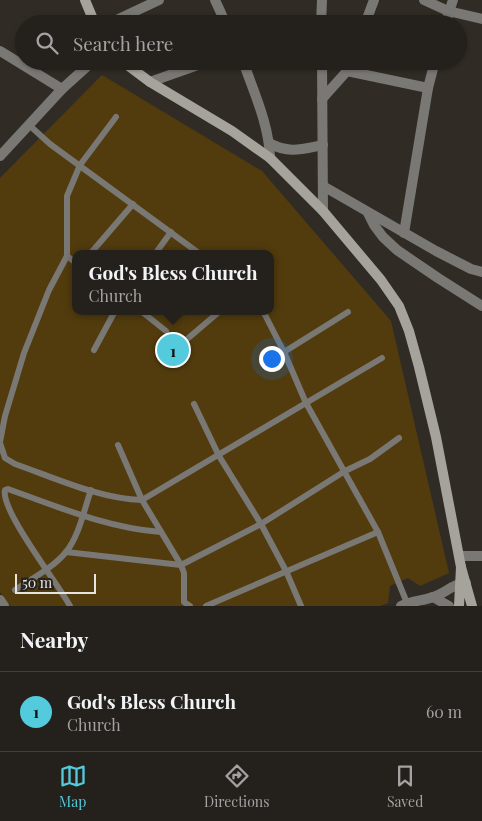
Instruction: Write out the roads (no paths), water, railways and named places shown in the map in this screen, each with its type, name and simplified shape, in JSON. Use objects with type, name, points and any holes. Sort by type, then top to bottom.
[{"type":"street","points":[[85,0],[91,15]]},
{"type":"street","points":[[127,15],[159,0]]},
{"type":"street","points":[[215,0],[222,15]]},
{"type":"street","points":[[321,15],[322,0]]},
{"type":"street","points":[[368,15],[374,0]]},
{"type":"street","points":[[424,0],[448,11],[465,15]]},
{"type":"street","points":[[447,15],[452,0]]},
{"type":"street","points":[[467,15],[482,19]]},
{"type":"street","points":[[0,51],[15,60]]},
{"type":"street","points":[[31,70],[62,89]]},
{"type":"street","points":[[0,156],[62,89],[83,70]]},
{"type":"street","points":[[134,70],[150,82],[232,131],[270,158],[323,211],[381,280],[399,306],[410,331],[436,437],[463,583],[472,606]]},
{"type":"street","points":[[150,82],[184,70]]},
{"type":"street","points":[[246,70],[266,127],[270,158]]},
{"type":"street","points":[[322,70],[323,211]]},
{"type":"street","points":[[322,99],[346,70]]},
{"type":"street","points":[[363,70],[428,88]]},
{"type":"street","points":[[404,233],[433,70]]},
{"type":"street","points":[[269,143],[284,150],[297,150],[323,145]]},
{"type":"street","points":[[324,186],[404,233],[472,269],[482,272]]},
{"type":"street","points":[[368,213],[374,226],[383,238],[397,250],[482,306]]},
{"type":"street","points":[[459,556],[482,556]]},
{"type":"street","points":[[404,605],[433,598],[463,583]]},
{"type":"street","points":[[459,606],[463,583]]},
{"type":"street","points":[[433,598],[449,606]]},
{"type":"street","points":[[0,600],[4,606]]},
{"type":"lane","points":[[116,117],[80,165],[67,196],[67,256],[49,290],[24,353],[5,416],[0,442],[5,458],[15,464],[91,490],[125,500],[142,500],[382,358]]},
{"type":"lane","points":[[29,125],[50,144],[195,250]]},
{"type":"lane","points":[[93,250],[133,204]]},
{"type":"lane","points":[[158,250],[171,232]]},
{"type":"lane","points":[[67,256],[72,259]]},
{"type":"lane","points":[[284,352],[348,312]]},
{"type":"lane","points":[[94,350],[113,315]]},
{"type":"lane","points":[[146,315],[166,331]]},
{"type":"lane","points":[[186,340],[215,315]]},
{"type":"lane","points":[[265,315],[284,352],[306,403],[378,532],[404,605]]},
{"type":"lane","points":[[194,404],[219,456],[261,524],[286,571],[301,606]]},
{"type":"lane","points":[[66,552],[181,565],[261,524],[345,472],[370,459],[398,438]]},
{"type":"lane","points":[[118,446],[142,500],[181,565],[184,573],[184,602],[190,606]]},
{"type":"lane","points":[[70,606],[6,506],[3,495],[5,490],[8,489],[111,524],[161,532]]},
{"type":"lane","points":[[14,590],[66,552],[74,540],[91,490]]},
{"type":"lane","points":[[206,606],[378,532]]},
{"type":"place","name":"God's Bless Church","points":[[173,350]]}]
